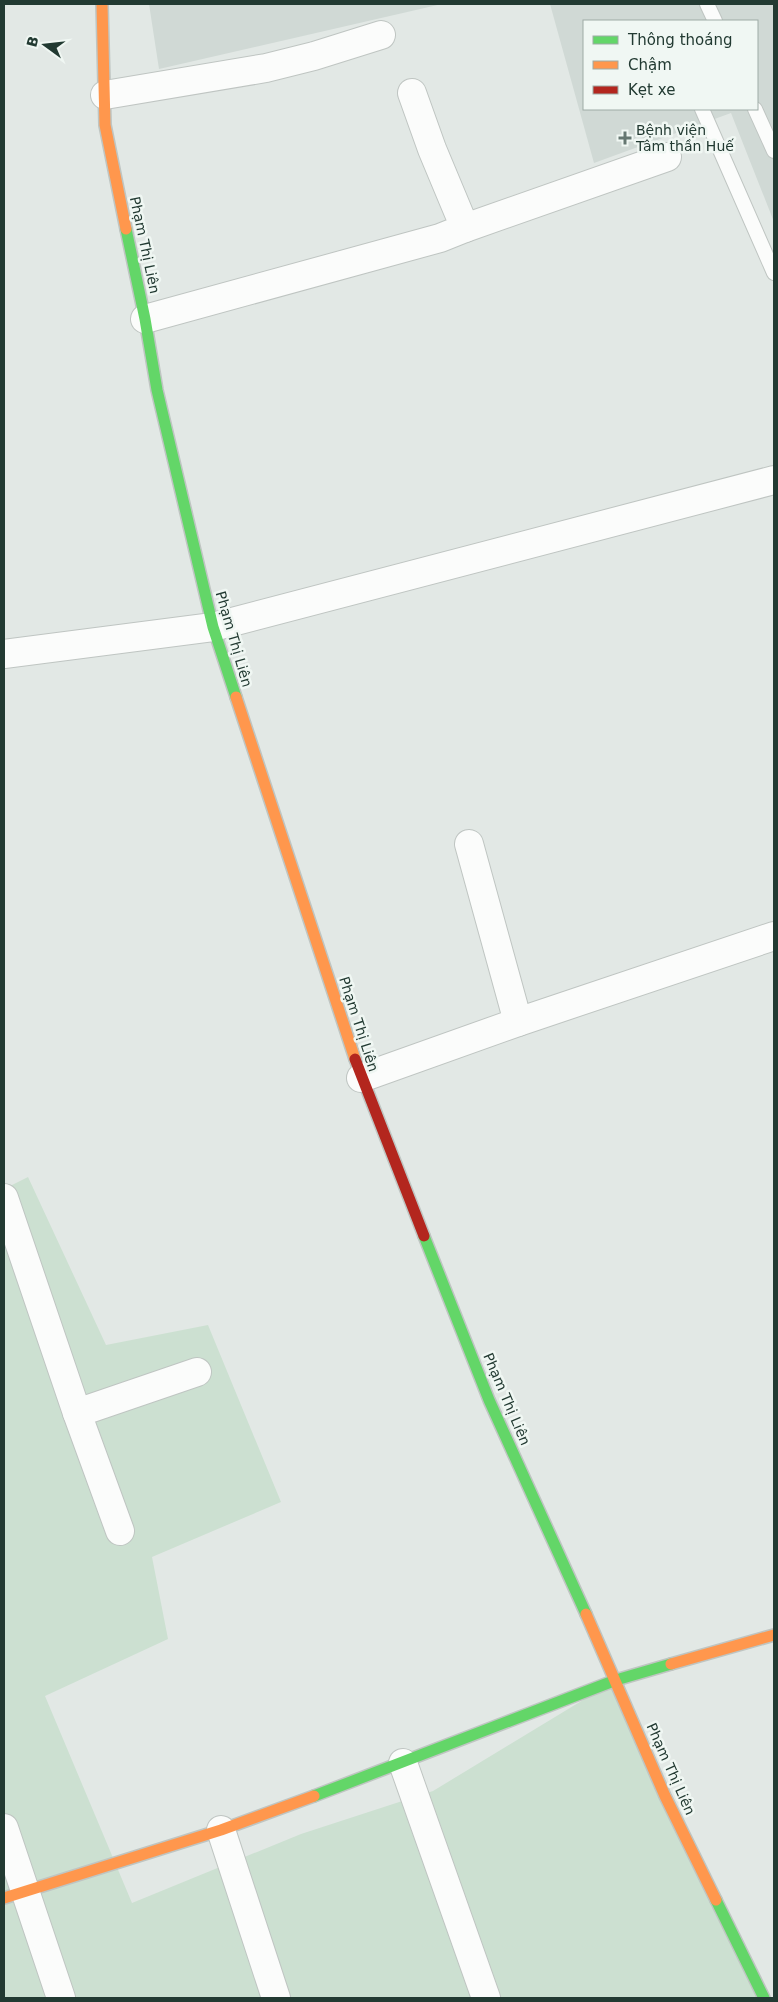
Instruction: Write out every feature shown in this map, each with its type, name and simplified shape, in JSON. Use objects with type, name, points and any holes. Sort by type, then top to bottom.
[{"type":"street","name":"Phạm Thị Liên","points":[[102,4],[105,125],[145,319],[157,390],[213,627],[361,1078],[490,1400],[616,1680],[665,1796],[764,1998]]},
{"type":"street","points":[[105,95],[266,68],[314,56],[381,34]]},
{"type":"street","points":[[412,93],[464,228]]},
{"type":"street","points":[[145,319],[440,238],[667,157]]},
{"type":"street","points":[[4,654],[213,627],[774,480]]},
{"type":"street","points":[[469,844],[518,1022]]},
{"type":"street","points":[[361,1078],[518,1022],[774,936]]},
{"type":"street","points":[[4,1198],[77,1413],[120,1531]]},
{"type":"street","points":[[77,1413],[197,1372]]},
{"type":"street","points":[[14,1894],[221,1830],[403,1763],[616,1680],[774,1635]]},
{"type":"street","points":[[403,1763],[486,1998]]},
{"type":"street","points":[[4,1828],[14,1894],[61,1998]]},
{"type":"street","points":[[221,1830],[276,1998]]},
{"type":"lane","points":[[707,4],[715,20]]},
{"type":"lane","points":[[702,110],[774,273]]},
{"type":"lane","points":[[755,110],[774,151]]},
{"type":"shaded area","points":[[149,4],[442,4],[159,69]]},
{"type":"shaded area","name":"Bệnh viện Tâm thần Huế","points":[[550,4],[774,4],[774,222],[731,113],[594,163]]},
{"type":"green space","points":[[28,1177],[106,1345],[208,1325],[281,1502],[152,1557],[168,1639],[45,1696],[132,1903],[301,1834],[433,1791],[616,1680],[764,1998],[4,1998],[4,1189]]},
{"type":"traffic: fast","points":[[126,229],[145,319],[157,390],[213,627],[236,697]]},
{"type":"traffic: fast","points":[[424,1236],[489,1400],[586,1614]]},
{"type":"traffic: fast","points":[[314,1796],[616,1680],[671,1664]]},
{"type":"traffic: fast","points":[[716,1900],[764,1998]]},
{"type":"traffic: slow","points":[[102,4],[105,125],[126,229]]},
{"type":"traffic: slow","points":[[236,697],[355,1059]]},
{"type":"traffic: slow","points":[[586,1614],[665,1796],[716,1900]]},
{"type":"traffic: slow","points":[[671,1664],[774,1635]]},
{"type":"traffic: slow","points":[[4,1898],[221,1830],[314,1796]]},
{"type":"traffic: jam","points":[[355,1059],[424,1236]]},
{"type":"place","name":"Bệnh viện Tâm thần Huế","points":[[625,138]]}]
